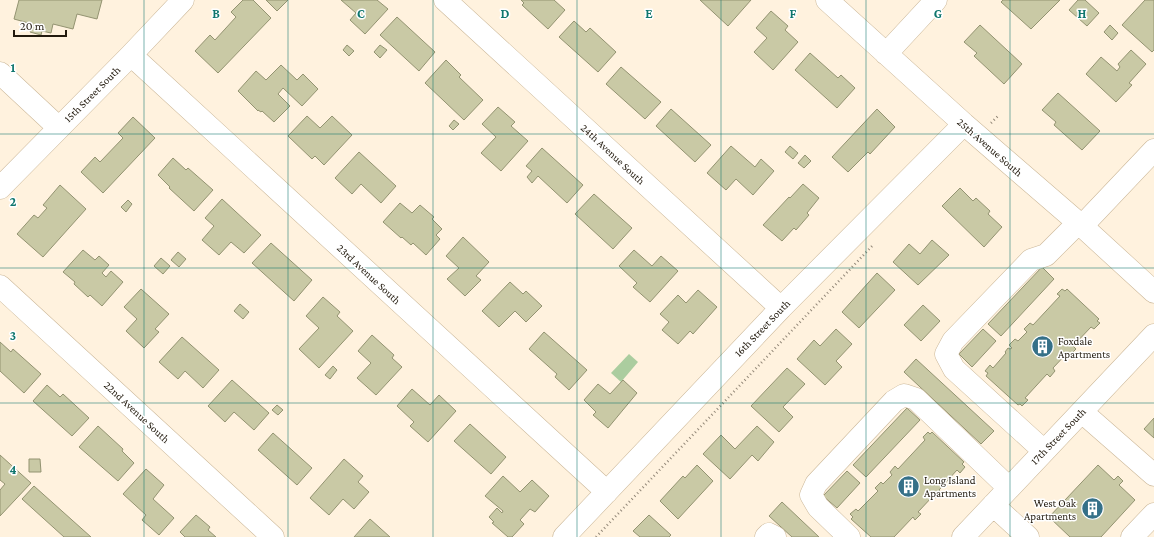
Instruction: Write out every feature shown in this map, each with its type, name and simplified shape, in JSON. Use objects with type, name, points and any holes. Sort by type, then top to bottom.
[{"type":"street","name":"15th Street South","points":[[0,188],[183,0]]},
{"type":"street","name":"24th Avenue South","points":[[445,0],[781,308]]},
{"type":"street","name":"25th Avenue South","points":[[827,0],[1154,292]]},
{"type":"street","points":[[886,54],[936,0]]},
{"type":"street","name":"23rd Avenue South","points":[[131,55],[607,492]]},
{"type":"street","points":[[0,73],[59,128]]},
{"type":"street","name":"16th Street South","points":[[564,537],[781,308],[971,130]]},
{"type":"street","points":[[1044,451],[954,369],[946,354],[953,341],[1031,260],[1046,255],[1080,225],[1154,150]]},
{"type":"street","name":"22nd Avenue South","points":[[0,286],[274,537]]},
{"type":"street","name":"17th Street South","points":[[963,537],[1154,335]]},
{"type":"street","points":[[849,537],[818,508],[811,495],[816,484],[894,401],[904,395],[916,399],[1009,488]]},
{"type":"street","points":[[1082,412],[1154,475]]},
{"type":"street","points":[[993,505],[1028,537]]},
{"type":"street","points":[[1132,537],[1154,514]]},
{"type":"street","points":[[766,537],[769,534],[775,537]]},
{"type":"path","points":[[971,130],[998,116]]},
{"type":"path","points":[[596,537],[874,244]]},
{"type":"shaded area","points":[[629,354],[638,362],[621,382],[611,373]]},
{"type":"building","points":[[19,0],[102,0],[97,19],[77,14],[73,29],[53,24],[51,33],[42,31],[41,35],[30,32],[32,24],[14,19]]},
{"type":"building","points":[[243,0],[253,0],[271,18],[218,73],[195,51],[210,35],[215,40],[236,17],[231,12]]},
{"type":"building","points":[[266,0],[288,0],[277,11]]},
{"type":"building","points":[[341,0],[377,0],[388,9],[365,34],[350,20],[356,13]]},
{"type":"building","points":[[521,0],[554,0],[565,10],[548,29],[522,5],[524,3]]},
{"type":"building","points":[[700,0],[751,0],[728,26]]},
{"type":"building","points":[[1003,0],[1060,0],[1031,29],[1001,2]]},
{"type":"building","points":[[1078,0],[1085,0],[1099,13],[1087,26],[1069,10]]},
{"type":"building","points":[[1145,0],[1154,0],[1154,50],[1152,52],[1122,25]]},
{"type":"building","points":[[771,11],[788,26],[785,30],[798,42],[773,70],[754,52],[767,38],[756,28]]},
{"type":"building","points":[[397,17],[435,52],[419,71],[380,35]]},
{"type":"building","points":[[574,21],[586,32],[590,28],[616,52],[598,72],[559,37]]},
{"type":"building","points":[[980,25],[1022,64],[1004,84],[974,56],[977,53],[964,42]]},
{"type":"building","points":[[1110,25],[1118,33],[1112,40],[1104,32]]},
{"type":"building","points":[[347,45],[354,51],[349,56],[343,50]]},
{"type":"building","points":[[380,45],[387,50],[380,58],[374,52]]},
{"type":"building","points":[[1131,50],[1146,64],[1129,83],[1132,85],[1116,102],[1086,74],[1101,57],[1117,71],[1120,67],[1118,64]]},
{"type":"building","points":[[810,53],[838,78],[841,75],[855,88],[837,108],[795,70]]},
{"type":"building","points":[[446,60],[461,75],[459,77],[483,100],[464,120],[425,83]]},
{"type":"building","points":[[281,65],[297,80],[303,74],[318,89],[302,106],[283,88],[278,94],[290,106],[274,122],[262,111],[258,111],[238,91],[256,71],[266,80]]},
{"type":"building","points":[[621,67],[661,102],[645,119],[606,84]]},
{"type":"building","points":[[1058,93],[1100,131],[1082,150],[1054,125],[1056,122],[1042,110]]},
{"type":"building","points":[[498,107],[515,122],[511,126],[528,141],[501,171],[481,153],[496,137],[482,124]]},
{"type":"building","points":[[671,109],[711,145],[695,162],[656,126]]},
{"type":"building","points":[[877,109],[895,127],[870,154],[868,152],[848,172],[832,157]]},
{"type":"building","points":[[307,116],[320,128],[332,116],[352,135],[324,165],[315,156],[312,159],[288,136]]},
{"type":"building","points":[[133,117],[155,138],[103,193],[81,172],[95,157],[100,162],[123,138],[118,133]]},
{"type":"building","points":[[454,120],[459,124],[453,130],[449,126]]},
{"type":"building","points":[[731,146],[755,167],[761,159],[774,171],[753,195],[736,179],[726,190],[707,173]]},
{"type":"building","points":[[790,146],[798,153],[793,159],[785,152]]},
{"type":"building","points":[[542,148],[583,185],[567,203],[538,176],[532,183],[527,177],[532,171],[526,166]]},
{"type":"building","points":[[359,152],[396,186],[381,203],[361,184],[352,194],[335,178]]},
{"type":"building","points":[[805,155],[811,161],[804,168],[798,163]]},
{"type":"building","points":[[173,158],[186,170],[188,168],[213,190],[194,211],[169,188],[170,187],[158,175]]},
{"type":"building","points":[[803,184],[819,198],[807,213],[809,215],[796,230],[794,228],[782,241],[763,225]]},
{"type":"building","points":[[60,185],[86,209],[43,257],[17,234],[34,215],[38,218],[47,208],[43,205]]},
{"type":"building","points":[[960,188],[973,201],[976,198],[990,211],[988,214],[1002,227],[984,247],[942,206]]},
{"type":"building","points":[[594,194],[632,228],[613,249],[575,214]]},
{"type":"building","points":[[222,199],[261,235],[244,253],[231,242],[219,255],[202,240],[214,226],[205,218]]},
{"type":"building","points":[[128,200],[132,204],[126,212],[121,207]]},
{"type":"building","points":[[400,203],[412,213],[420,205],[434,217],[432,219],[442,229],[436,235],[440,239],[426,255],[413,243],[411,245],[402,237],[401,238],[383,222]]},
{"type":"building","points":[[463,237],[489,262],[476,276],[481,280],[465,296],[447,279],[459,268],[446,256]]},
{"type":"building","points":[[932,240],[949,255],[918,285],[893,262],[909,244],[920,254]]},
{"type":"building","points":[[271,243],[312,280],[294,301],[252,263]]},
{"type":"building","points":[[83,250],[95,260],[99,256],[109,265],[102,273],[106,277],[111,271],[123,282],[102,306],[90,295],[88,297],[74,284],[75,282],[63,272]]},
{"type":"building","points":[[634,250],[652,266],[661,256],[678,271],[650,302],[633,287],[637,283],[619,266]]},
{"type":"building","points":[[178,252],[186,259],[179,267],[171,260]]},
{"type":"building","points":[[161,258],[170,266],[163,274],[154,266]]},
{"type":"building","points":[[1042,267],[1054,279],[1001,336],[988,324]]},
{"type":"building","points":[[877,273],[895,290],[859,328],[842,312]]},
{"type":"building","points":[[510,282],[523,294],[526,291],[542,306],[526,322],[515,311],[499,327],[482,311]]},
{"type":"building","points":[[141,289],[169,314],[155,329],[159,332],[144,348],[126,331],[137,319],[124,307]]},
{"type":"building","name":"Foxdale Apartments","points":[[1062,289],[1065,291],[1067,289],[1099,319],[1097,321],[1100,323],[1094,329],[1091,327],[1073,346],[1076,349],[1070,355],[1068,352],[1053,368],[1055,371],[1050,377],[1047,374],[1025,398],[1028,400],[1022,406],[1020,404],[1018,405],[986,376],[988,373],[985,371],[990,365],[993,368],[1006,353],[1005,352],[1008,348],[1012,348],[1009,345],[1015,339],[1018,341],[1027,332],[1024,329],[1030,323],[1033,325],[1060,296],[1057,294]]},
{"type":"building","points":[[698,290],[717,307],[693,334],[690,331],[678,344],[662,330],[669,322],[660,314],[678,295],[686,303]]},
{"type":"building","points":[[323,297],[340,312],[337,316],[353,331],[319,368],[299,349],[319,328],[306,316]]},
{"type":"building","points":[[240,304],[249,312],[243,319],[234,311]]},
{"type":"building","points":[[923,305],[940,321],[921,341],[904,325]]},
{"type":"building","points":[[836,329],[852,344],[836,361],[842,367],[825,385],[797,359],[814,340],[820,346]]},
{"type":"building","points":[[983,329],[996,341],[972,367],[959,354]]},
{"type":"building","points":[[544,332],[587,370],[569,390],[555,377],[557,374],[529,349]]},
{"type":"building","points":[[372,335],[394,355],[392,358],[402,367],[376,395],[357,378],[371,363],[358,351]]},
{"type":"building","points":[[182,337],[219,370],[203,388],[185,371],[178,379],[159,362]]},
{"type":"building","points":[[0,342],[11,352],[13,349],[41,374],[24,393],[0,371]]},
{"type":"building","points":[[916,359],[994,431],[981,444],[904,372]]},
{"type":"building","points":[[333,366],[337,370],[330,379],[325,375]]},
{"type":"building","points":[[787,368],[805,384],[783,407],[793,417],[779,432],[751,406]]},
{"type":"building","points":[[232,380],[269,413],[254,430],[234,412],[225,422],[208,406]]},
{"type":"building","points":[[623,380],[637,393],[608,428],[593,415],[596,412],[584,400],[598,384],[610,394]]},
{"type":"building","points":[[47,385],[60,397],[63,394],[89,418],[72,436],[33,401]]},
{"type":"building","points":[[412,389],[430,405],[439,395],[456,411],[428,442],[410,426],[414,422],[397,406]]},
{"type":"building","points":[[277,405],[283,410],[278,415],[272,410]]},
{"type":"building","points":[[907,408],[920,420],[866,477],[853,465]]},
{"type":"building","points":[[1154,418],[1154,438],[1144,429]]},
{"type":"building","points":[[470,424],[506,457],[491,474],[454,441]]},
{"type":"building","points":[[98,426],[123,449],[122,451],[134,463],[118,481],[79,447]]},
{"type":"building","points":[[757,426],[774,442],[758,461],[752,455],[730,479],[703,454],[721,435],[735,449]]},
{"type":"building","name":"Long Island Apartments","points":[[928,432],[930,434],[932,432],[964,462],[962,464],[965,467],[960,473],[957,470],[939,490],[941,492],[936,498],[933,496],[918,512],[921,514],[915,520],[913,517],[894,537],[871,537],[851,519],[853,517],[850,514],[856,509],[858,511],[878,491],[875,488],[881,482],[883,484],[892,475],[890,472],[895,466],[898,469],[925,440],[923,437]]},
{"type":"building","points":[[273,433],[312,468],[297,485],[258,450]]},
{"type":"building","points":[[0,455],[31,483],[0,516],[0,490],[5,484],[0,480]]},
{"type":"building","points":[[29,459],[40,459],[41,472],[29,472]]},
{"type":"building","points":[[344,459],[363,476],[358,482],[369,492],[354,509],[343,499],[329,515],[310,498]]},
{"type":"building","points":[[697,465],[713,481],[678,519],[660,501],[683,476],[685,478]]},
{"type":"building","name":"West Oak Apartments","points":[[1098,465],[1114,480],[1118,476],[1123,481],[1119,485],[1135,500],[1101,537],[1070,537],[1049,517]]},
{"type":"building","points":[[146,469],[164,485],[153,499],[174,518],[159,535],[142,520],[146,515],[123,494]]},
{"type":"building","points":[[847,471],[860,483],[837,508],[823,496]]},
{"type":"building","points":[[503,476],[520,492],[532,480],[549,496],[535,512],[530,509],[520,520],[524,524],[512,537],[508,537],[492,523],[494,522],[489,517],[497,508],[502,513],[503,511],[485,496]]},
{"type":"building","points":[[34,486],[91,537],[64,537],[22,499]]},
{"type":"building","points":[[782,502],[819,537],[792,537],[769,516]]},
{"type":"building","points":[[196,515],[210,527],[208,530],[216,537],[185,537],[180,532]]},
{"type":"building","points":[[649,515],[671,535],[669,537],[640,537],[633,531]]},
{"type":"building","points":[[370,519],[390,537],[354,537]]},
{"type":"place","name":"Foxdale Apartments","points":[[1042,347]]},
{"type":"place","name":"Long Island Apartments","points":[[909,486]]},
{"type":"place","name":"West Oak Apartments","points":[[1092,509]]}]
